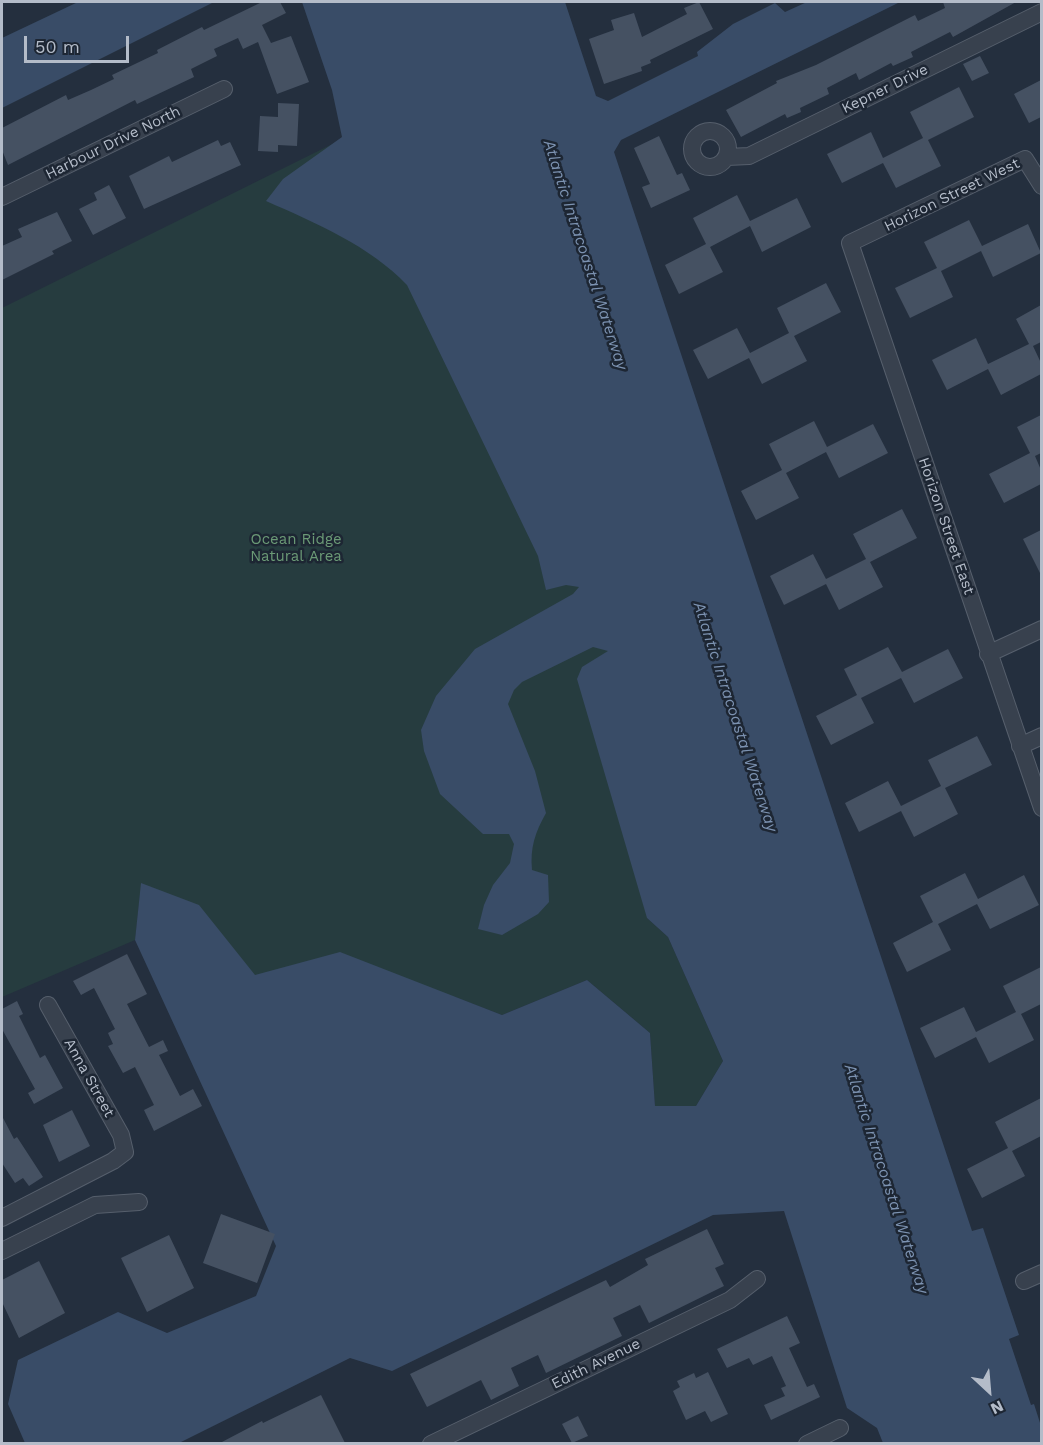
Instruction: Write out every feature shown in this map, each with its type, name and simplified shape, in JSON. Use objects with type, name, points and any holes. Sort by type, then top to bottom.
[{"type":"street","name":"Kepner Drive","points":[[727,157],[749,156],[1041,12]]},
{"type":"street","name":"Harbour Drive North","points":[[2,197],[224,89]]},
{"type":"street","name":"Horizon Street West","points":[[850,243],[1025,159],[1041,186]]},
{"type":"street","name":"Horizon Street East","points":[[850,243],[1041,808]]},
{"type":"street","points":[[988,654],[1041,630]]},
{"type":"street","points":[[1020,746],[1041,736]]},
{"type":"street","name":"Anna Street","points":[[2,1218],[113,1161],[125,1152],[121,1135],[48,1005]]},
{"type":"street","points":[[2,1251],[95,1205],[140,1202]]},
{"type":"street","points":[[1024,1281],[1041,1273]]},
{"type":"street","name":"Edith Avenue","points":[[431,1443],[730,1300],[757,1279]]},
{"type":"street","points":[[807,1443],[840,1428]]},
{"type":"green space","name":"Ocean Ridge Natural Area","points":[[437,92],[726,863],[647,918],[668,937],[723,1061],[696,1106],[655,1106],[650,1033],[587,980],[502,1015],[455,997],[244,1102],[140,894],[135,940],[2,997],[2,308]]},
{"type":"water","points":[[78,2],[214,2],[2,108],[2,38]]},
{"type":"water","name":"Atlantic Intracoastal Waterway","points":[[302,2],[565,2],[596,96],[608,101],[698,56],[697,52],[733,24],[775,3],[785,12],[807,2],[900,2],[621,140],[614,152],[972,1231],[983,1228],[1019,1335],[1009,1339],[1031,1405],[1034,1404],[1041,1426],[1041,1443],[883,1443],[877,1428],[847,1408],[784,1211],[713,1215],[392,1371],[350,1358],[179,1443],[25,1443],[8,1404],[18,1360],[118,1312],[167,1333],[256,1296],[276,1246],[135,940],[141,883],[199,905],[255,975],[340,952],[502,1015],[587,980],[650,1033],[655,1106],[696,1106],[723,1061],[668,937],[647,918],[577,679],[582,667],[608,651],[593,647],[522,682],[514,690],[508,704],[535,771],[546,813],[534,840],[532,870],[548,875],[549,902],[538,914],[502,935],[478,929],[484,905],[493,885],[510,863],[514,844],[509,834],[483,834],[440,794],[424,751],[421,730],[436,696],[475,649],[573,594],[579,587],[566,585],[546,590],[538,556],[407,285],[359,247],[323,227],[266,201],[283,179],[342,137],[332,90]]},
{"type":"building","points":[[262,2],[280,2],[286,13],[262,25],[271,43],[291,36],[309,82],[277,94],[258,42],[243,49],[238,38],[214,49],[217,56],[191,69],[194,77],[137,104],[135,100],[8,165],[2,150],[2,128],[66,95],[68,100],[114,79],[112,75],[158,53],[157,50],[202,27],[204,30]]},
{"type":"building","points":[[699,2],[713,29],[650,60],[651,63],[641,67],[642,71],[604,84],[589,39],[614,30],[611,20],[634,13],[642,37],[687,14],[684,8]]},
{"type":"building","points":[[943,2],[1016,2],[953,37],[950,32],[911,52],[913,57],[893,66],[891,63],[859,80],[856,73],[827,88],[829,94],[800,108],[801,112],[787,118],[785,114],[741,137],[726,110],[777,83],[776,81],[816,65],[915,15],[918,21],[945,8]]},
{"type":"building","points":[[980,56],[989,73],[972,81],[963,64]]},
{"type":"building","points":[[1041,80],[1041,117],[1029,123],[1014,94]]},
{"type":"building","points":[[959,87],[974,117],[928,140],[941,166],[896,188],[883,163],[842,183],[827,154],[871,132],[883,158],[923,138],[910,112]]},
{"type":"building","points":[[278,103],[299,104],[297,146],[278,145],[278,152],[258,151],[260,116],[278,117]]},
{"type":"building","points":[[659,136],[677,175],[682,173],[690,190],[651,208],[642,187],[650,184],[634,148]]},
{"type":"building","points":[[218,140],[221,146],[230,142],[241,165],[144,209],[129,176],[169,156],[172,162]]},
{"type":"building","points":[[109,185],[126,218],[93,235],[79,209],[97,200],[94,193]]},
{"type":"building","points":[[737,195],[750,221],[797,198],[811,227],[762,252],[750,226],[710,247],[723,272],[679,294],[665,265],[706,244],[693,218]]},
{"type":"building","points":[[57,212],[72,241],[52,251],[54,254],[2,280],[2,246],[22,237],[18,229]]},
{"type":"building","points":[[969,220],[982,246],[1028,224],[1041,253],[993,277],[981,251],[941,271],[953,297],[910,318],[895,288],[937,268],[924,242]]},
{"type":"building","points":[[826,283],[841,312],[794,336],[807,361],[762,384],[749,358],[708,379],[693,350],[737,328],[750,353],[789,333],[777,308]]},
{"type":"building","points":[[1041,305],[1041,342],[1033,346],[1041,363],[1041,374],[1001,395],[988,369],[947,390],[932,360],[976,338],[988,364],[1029,344],[1016,319]]},
{"type":"building","points":[[1041,415],[1041,453],[1035,456],[1041,470],[1041,484],[1004,503],[989,474],[1030,453],[1017,427]]},
{"type":"building","points":[[814,421],[827,447],[873,424],[888,453],[839,478],[826,452],[786,473],[799,498],[756,520],[741,491],[782,470],[769,444]]},
{"type":"building","points":[[902,509],[917,538],[870,562],[883,587],[839,610],[826,584],[784,605],[770,576],[813,554],[826,579],[866,559],[853,534]]},
{"type":"building","points":[[1041,530],[1041,575],[1023,539]]},
{"type":"building","points":[[888,647],[902,672],[948,649],[963,678],[914,703],[901,678],[861,698],[874,723],[831,745],[816,716],[857,695],[844,669]]},
{"type":"building","points":[[977,736],[992,765],[945,788],[958,814],[914,837],[901,811],[859,832],[845,803],[888,781],[901,806],[941,786],[928,760]]},
{"type":"building","points":[[965,873],[978,899],[1024,875],[1039,905],[990,929],[977,904],[938,924],[951,950],[907,972],[893,943],[933,922],[920,896]]},
{"type":"building","points":[[127,954],[147,994],[127,1004],[149,1047],[163,1040],[168,1051],[159,1055],[180,1096],[193,1089],[202,1106],[154,1131],[144,1110],[154,1105],[135,1067],[123,1073],[108,1046],[113,1044],[108,1033],[115,1029],[94,988],[81,995],[73,981]]},
{"type":"building","points":[[1041,967],[1041,1004],[1021,1014],[1034,1040],[989,1063],[976,1037],[935,1058],[920,1028],[964,1007],[976,1032],[1016,1012],[1003,986]]},
{"type":"building","points":[[17,1001],[23,1014],[19,1016],[40,1058],[45,1055],[63,1088],[34,1104],[28,1093],[35,1089],[2,1029],[2,1009]]},
{"type":"building","points":[[1041,1098],[1041,1136],[1012,1151],[1025,1176],[982,1198],[967,1169],[1008,1148],[995,1122]]},
{"type":"building","points":[[72,1110],[90,1146],[59,1162],[43,1125]]},
{"type":"building","points":[[2,1116],[14,1139],[17,1137],[43,1177],[29,1186],[23,1178],[15,1183],[2,1163]]},
{"type":"building","points":[[221,1214],[275,1234],[257,1283],[203,1263]]},
{"type":"building","points":[[707,1229],[724,1264],[715,1268],[724,1286],[649,1323],[640,1305],[613,1318],[622,1336],[546,1373],[538,1355],[511,1368],[519,1386],[491,1400],[481,1380],[427,1407],[410,1374],[606,1280],[610,1287],[648,1265],[645,1259]]},
{"type":"building","points":[[169,1235],[194,1288],[147,1312],[121,1258]]},
{"type":"building","points":[[39,1261],[65,1313],[19,1338],[2,1302],[2,1280]]},
{"type":"building","points":[[787,1316],[800,1343],[789,1348],[807,1387],[814,1384],[820,1397],[771,1420],[764,1405],[785,1396],[781,1388],[786,1386],[772,1356],[753,1365],[749,1358],[727,1368],[717,1349]]},
{"type":"building","points":[[708,1372],[728,1414],[711,1422],[705,1411],[686,1420],[673,1391],[680,1387],[677,1381],[694,1373],[696,1378]]},
{"type":"building","points":[[321,1395],[345,1443],[220,1443],[262,1421],[263,1423]]},
{"type":"building","points":[[578,1416],[588,1436],[572,1443],[562,1424]]}]
